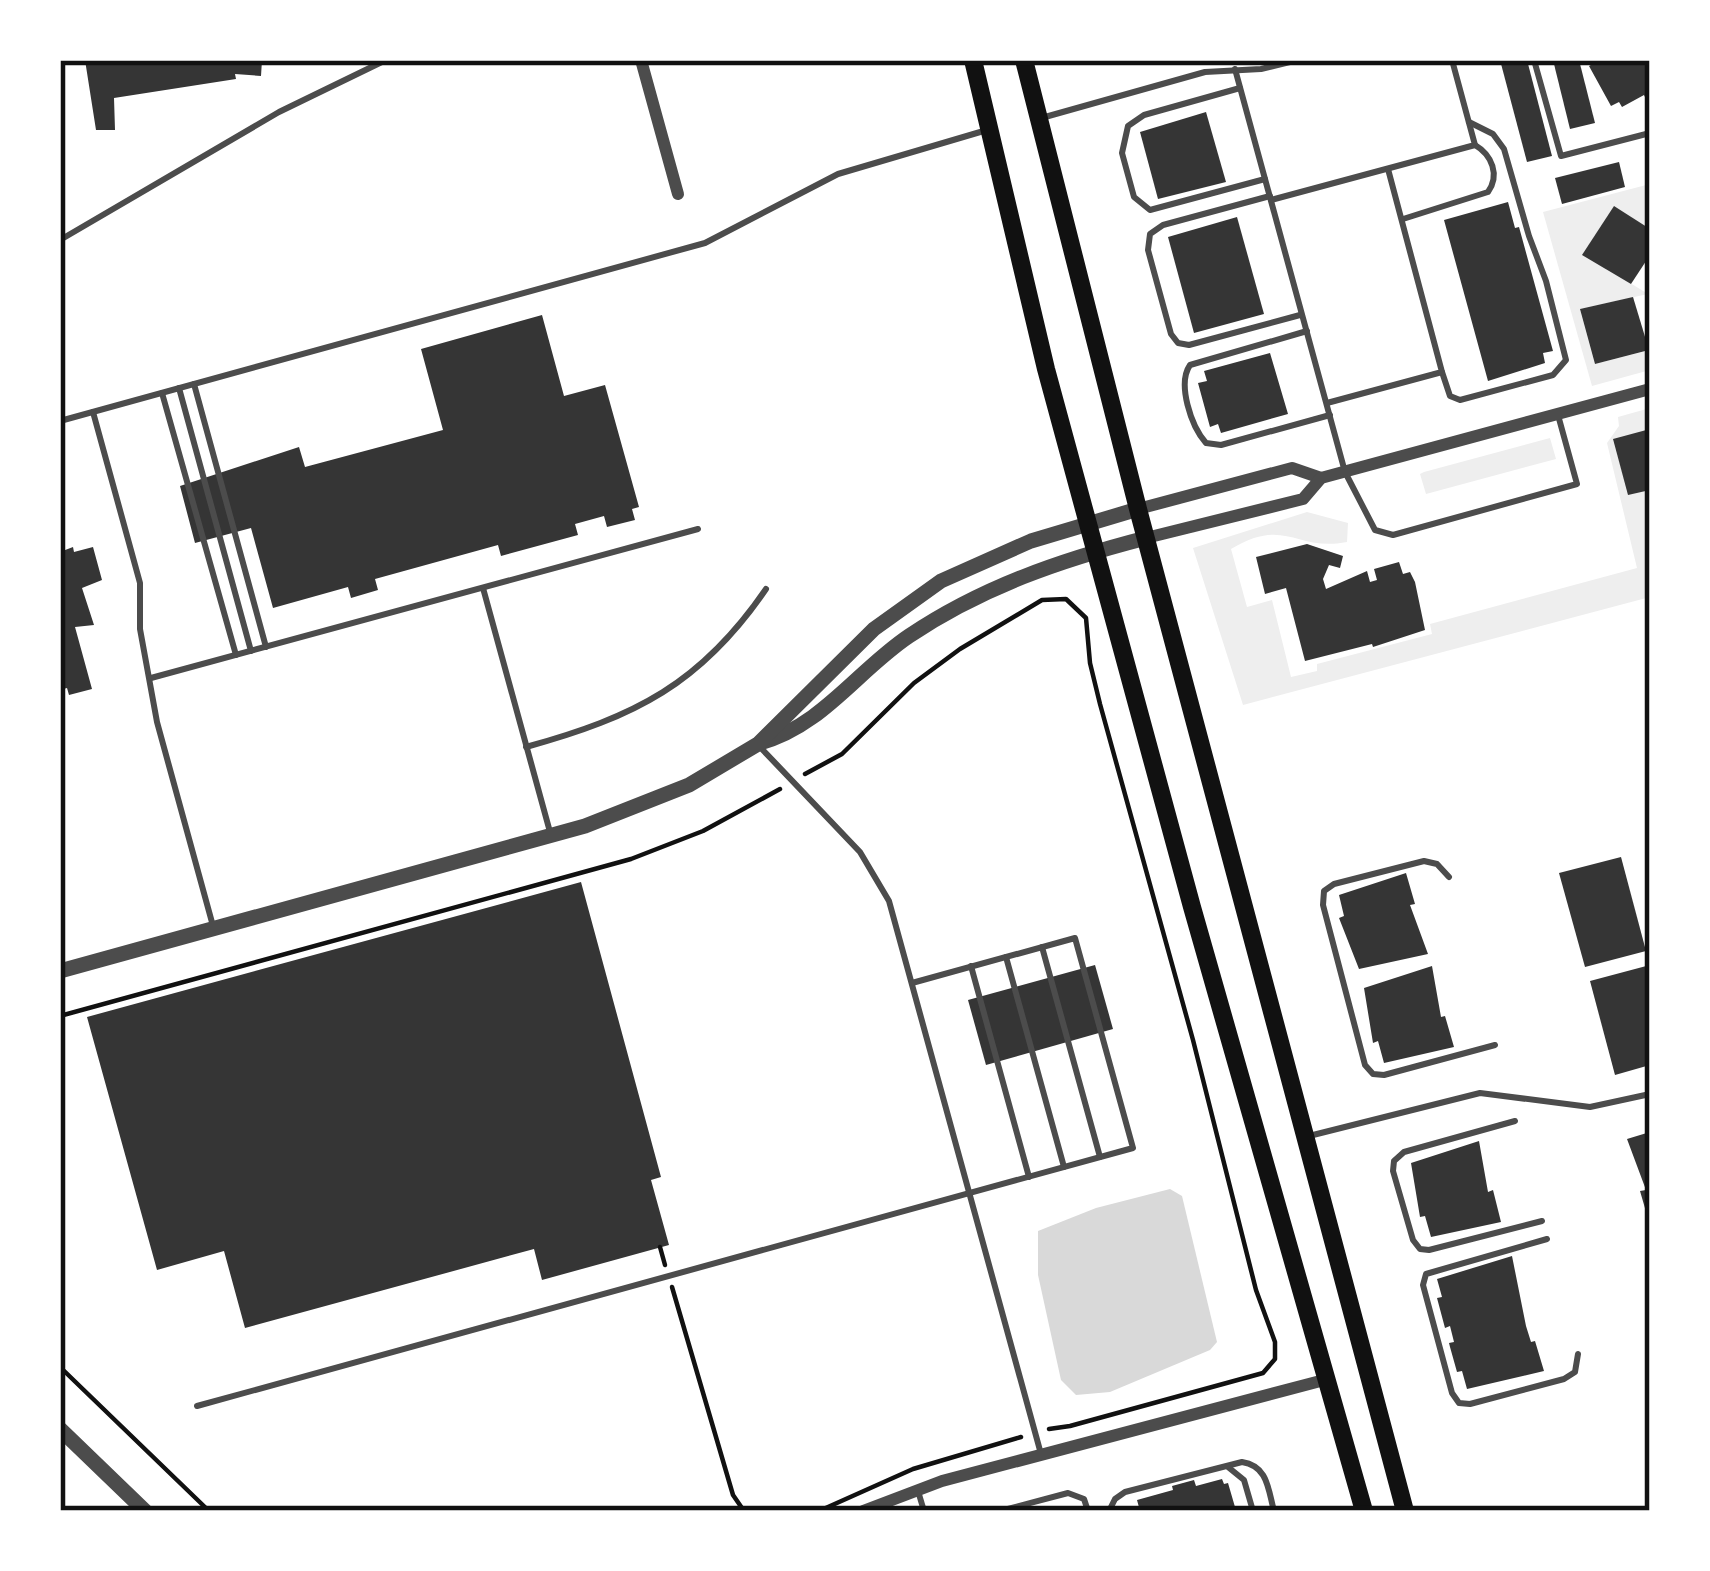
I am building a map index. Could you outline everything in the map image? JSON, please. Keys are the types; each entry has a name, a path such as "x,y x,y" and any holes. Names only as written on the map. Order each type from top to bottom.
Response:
{"main road":[{"path":"973,60 1046,370 1192,908 1364,1511"},
{"path":"1024,60 1138,509 1405,1511"}],"street":[{"path":"640,60 678,194"},
{"path":"758,744 835,664 917,596 971,565 1088,522 1292,468 1322,478 1650,389"},
{"path":"60,971 551,836 652,802 805,724 878,658 937,618 1003,584 1096,551 1303,499 1322,478"},
{"path":"863,1511 917,1488 1328,1379"},
{"path":"60,1429 145,1511"}],"lane":[{"path":"60,240 279,112 386,60"},
{"path":"1039,118 1205,72 1261,69 1298,60"},
{"path":"1401,219 1488,193 1494,178 1490,158 1475,145 1452,60"},
{"path":"1534,60 1561,156 1650,133"},
{"path":"1235,69 1346,472 1375,530 1393,535 1577,484 1558,415"},
{"path":"1240,88 1135,119 1123,134 1122,153 1134,197 1150,210 1265,179"},
{"path":"1388,169 1450,396 1460,400 1552,375 1566,360 1504,149 1493,134 1469,122"},
{"path":"60,421 705,244 838,175 989,129"},
{"path":"1302,314 1189,345 1178,343 1171,334 1148,250 1150,234 1163,225 1475,145"},
{"path":"1307,331 1196,361 1185,370 1184,383 1200,438 1213,445 1330,415"},
{"path":"1327,404 1442,372"},
{"path":"194,384 266,647"},
{"path":"179,388 251,651"},
{"path":"163,393 236,655"},
{"path":"93,412 140,583 140,629 157,722 214,929"},
{"path":"151,678 698,529"},
{"path":"483,588 551,836"},
{"path":"526,746 626,715 672,689 728,640 766,589"},
{"path":"758,744 860,852 890,902 1041,1454"},
{"path":"1449,877 1434,862 1424,861 1334,884 1324,891 1323,905 1365,1065 1373,1074 1384,1075 1495,1045"},
{"path":"197,1406 1133,1148 1075,938 911,983"},
{"path":"1042,947 1100,1157"},
{"path":"1006,957 1064,1167"},
{"path":"971,966 1029,1177"},
{"path":"1305,1137 1480,1093 1590,1107 1650,1094"},
{"path":"1515,1120 1404,1152 1394,1161 1393,1172 1413,1240 1420,1249 1542,1221"},
{"path":"1547,1239 1426,1274 1423,1285 1452,1394 1470,1404 1564,1379 1575,1372 1578,1354"},
{"path":"1109,1511 1115,1498 1125,1492 1242,1462 1264,1474 1274,1511"},
{"path":"1224,1466 1244,1480 1252,1511"},
{"path":"917,1488 924,1511"},
{"path":"1000,1511 1069,1493 1084,1499 1088,1511"}],"path":[{"path":"60,1016 631,860 703,831 842,754 936,665 1042,601 1066,599 1086,618 1100,704 1276,1350 1273,1365 1263,1373 913,1469 819,1511"},
{"path":"660,1247 733,1495 744,1511"},
{"path":"60,1367 209,1511"}],"shaded area":[{"path":"1650,184 1650,229 1583,254 1648,294 1580,309 1595,364 1650,350 1650,370 1592,386 1543,212"},
{"path":"1650,408 1650,597 1243,705 1193,548 1307,512 1348,523 1347,542 1315,543 1265,535 1231,549 1247,607 1272,600 1291,677 1317,671 1317,664 1432,634 1430,624 1637,568 1607,443 1619,426 1618,417"},
{"path":"1550,438 1556,459 1426,494 1420,474 1424,472"},
{"path":"1170,1189 1182,1196 1217,1342 1210,1350 1110,1392 1076,1395 1061,1380 1038,1275 1038,1231 1096,1208"}],"building":[{"path":"85,60 262,60 261,76 235,74 236,79 114,98 115,130 96,130"},
{"path":"1500,60 1527,60 1552,156 1527,162"},
{"path":"1553,60 1579,60 1595,123 1570,129"},
{"path":"1600,60 1650,60 1650,97 1611,106 1589,66"},
{"path":"1206,112 1226,182 1158,199 1140,132"},
{"path":"1619,162 1625,187 1562,204 1555,178"},
{"path":"1508,202 1553,351 1543,353 1545,363 1488,381 1444,220"},
{"path":"1614,206 1650,229 1650,255 1631,284 1582,255"},
{"path":"1237,217 1264,314 1194,333 1168,237"},
{"path":"1633,297 1649,350 1595,364 1580,309"},
{"path":"542,315 564,396 605,385 639,507 632,509 635,520 607,527 604,516 575,524 578,535 501,556 498,545 375,579 378,590 351,598 348,587 273,608 251,528 195,543 180,486 299,447 305,467 443,430 421,349"},
{"path":"1270,353 1288,414 1221,433 1218,424 1210,427 1198,383 1207,381 1204,371"},
{"path":"1650,429 1650,490 1628,495 1613,439"},
{"path":"1307,544 1343,556 1340,568 1329,565 1323,579 1326,589 1367,571 1370,582 1377,580 1374,569 1399,562 1403,574 1410,572 1415,582 1425,630 1305,661 1286,588 1265,594 1256,557"},
{"path":"73,547 74,552 93,547 102,580 82,588 94,625 75,627 92,689 69,695 67,688 60,690 60,552"},
{"path":"1621,857 1646,951 1585,967 1559,873"},
{"path":"1406,873 1415,904 1410,905 1428,954 1359,969 1339,918 1344,916 1339,895"},
{"path":"581,882 661,1177 651,1180 669,1245 542,1280 534,1249 245,1328 224,1251 157,1270 87,1017"},
{"path":"1095,965 1113,1029 986,1065 968,1000"},
{"path":"1650,965 1650,1065 1615,1075 1590,981"},
{"path":"1432,966 1441,1017 1445,1016 1454,1047 1384,1063 1378,1041 1373,1043 1364,988"},
{"path":"1650,1132 1649,1222 1640,1191 1646,1190 1627,1139"},
{"path":"1479,1141 1488,1192 1493,1190 1501,1222 1431,1237 1425,1216 1420,1217 1411,1163"},
{"path":"1512,1256 1526,1326 1544,1371 1467,1389 1450,1347 1454,1342 1450,1326 1445,1328 1437,1279"},
{"path":"1222,1479 1228,1483 1235,1507 1231,1511 1140,1511 1137,1500 1173,1490 1172,1486"}]}
